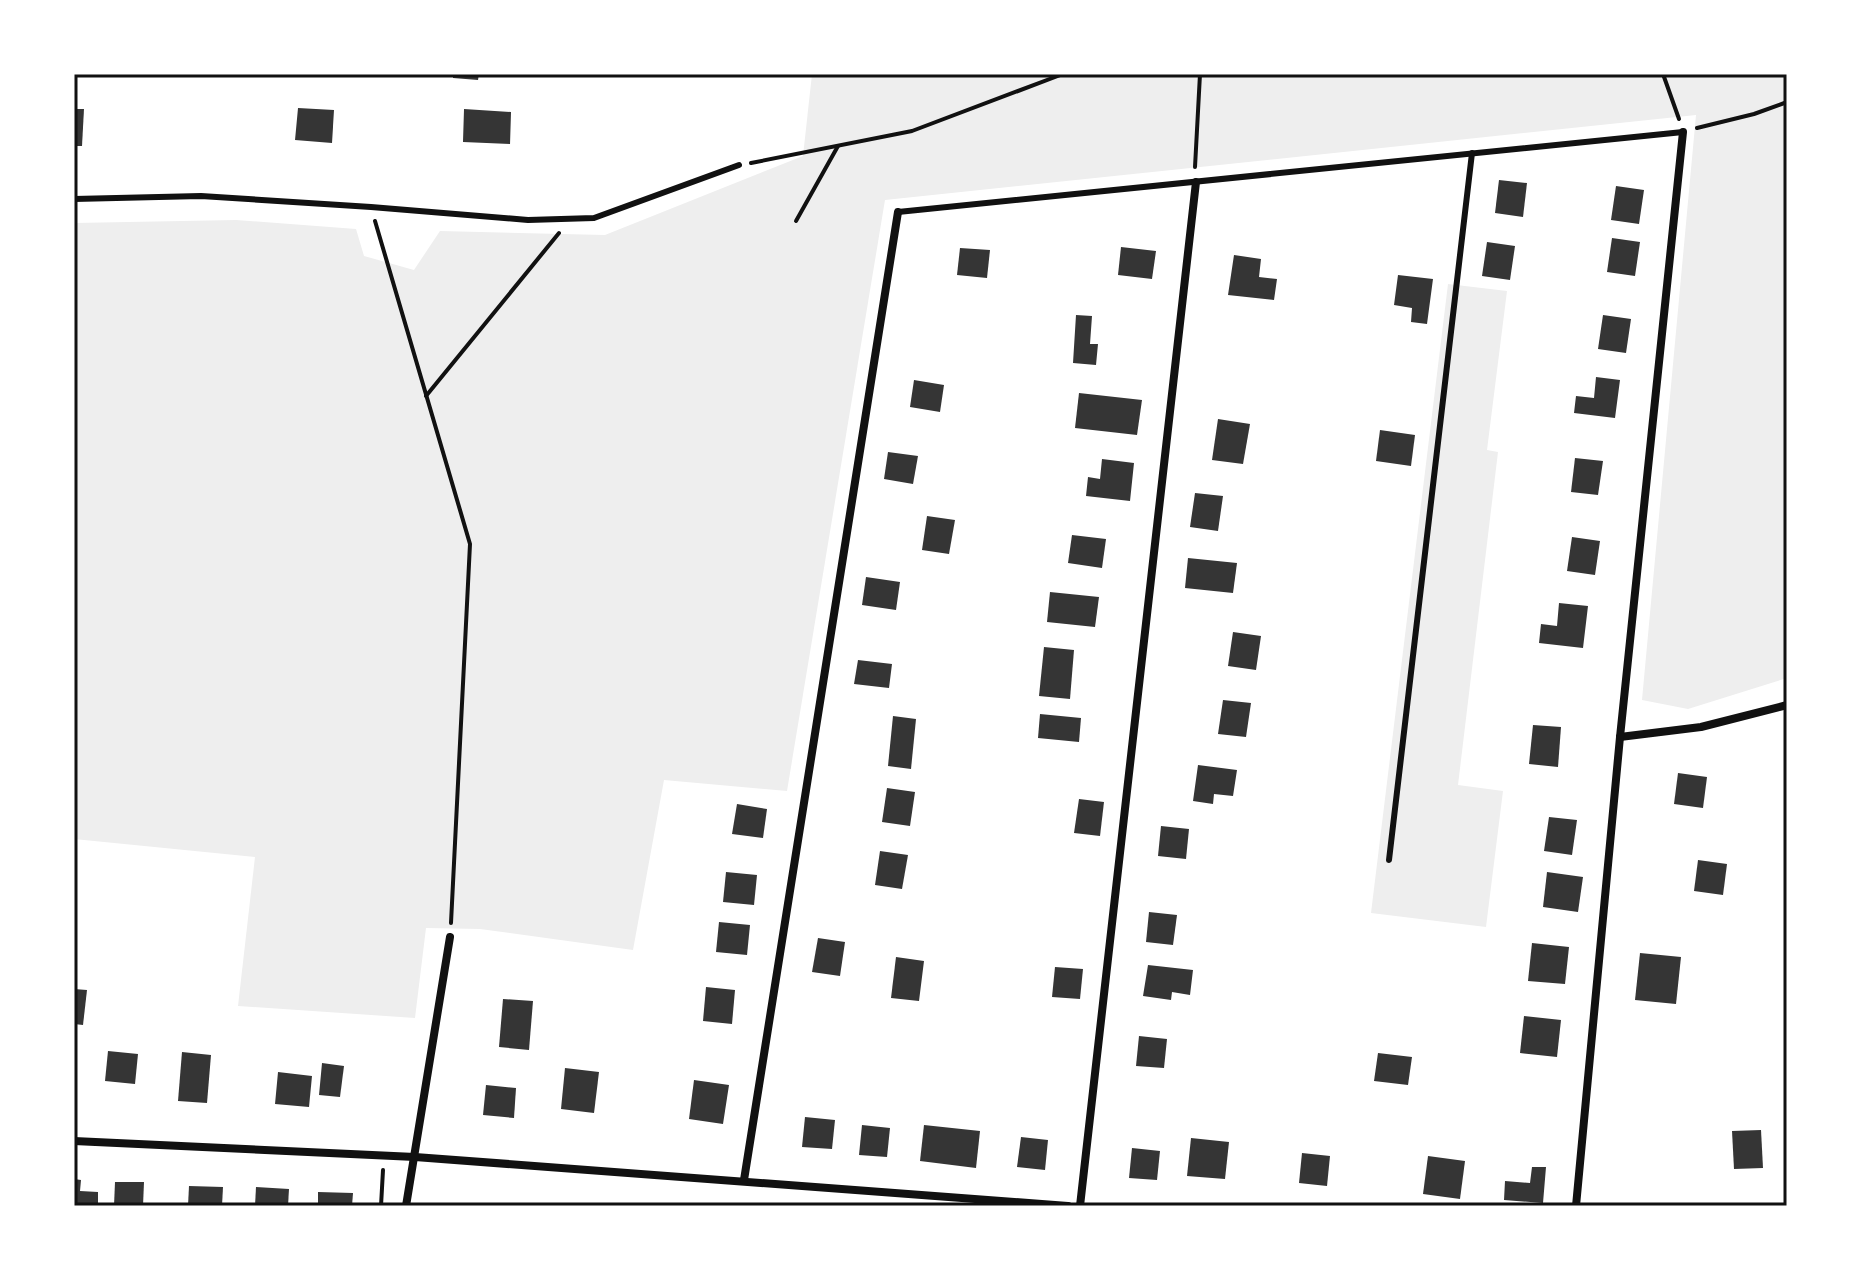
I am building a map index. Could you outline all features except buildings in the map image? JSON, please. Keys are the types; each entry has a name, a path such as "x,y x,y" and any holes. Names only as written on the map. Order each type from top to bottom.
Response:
{"street":[{"path":"1576,1206 1620,737 1683,132"},
{"path":"1080,1206 1195,182"},
{"path":"744,1180 898,212"},
{"path":"1620,737 1701,727 1787,705"},
{"path":"406,1206 450,937"},
{"path":"74,1141 415,1157 1068,1206"}],"lane":[{"path":"898,212 1683,132"},
{"path":"1389,860 1472,153"},
{"path":"74,199 201,196 528,220 594,218 739,165"}],"path":[{"path":"739,165 912,131 1063,74"},
{"path":"1195,182 1200,74"},
{"path":"1663,74 1683,132 1787,102"},
{"path":"796,221 838,146"},
{"path":"371,207 470,544 450,937"},
{"path":"426,396 571,219"},
{"path":"381,1206 384,1156"}],"shaded area":[{"path":"812,74 1787,74 1787,678 1688,709 1642,700 1696,115 885,200 787,791 664,780 633,950 480,929 426,928 415,1018 238,1006 255,857 74,839 74,223 236,220 356,229 364,256 414,270 440,231 605,235 803,156"},
{"path":"1448,284 1507,291 1487,450 1498,452 1458,785 1503,791 1486,927 1371,913"}]}
